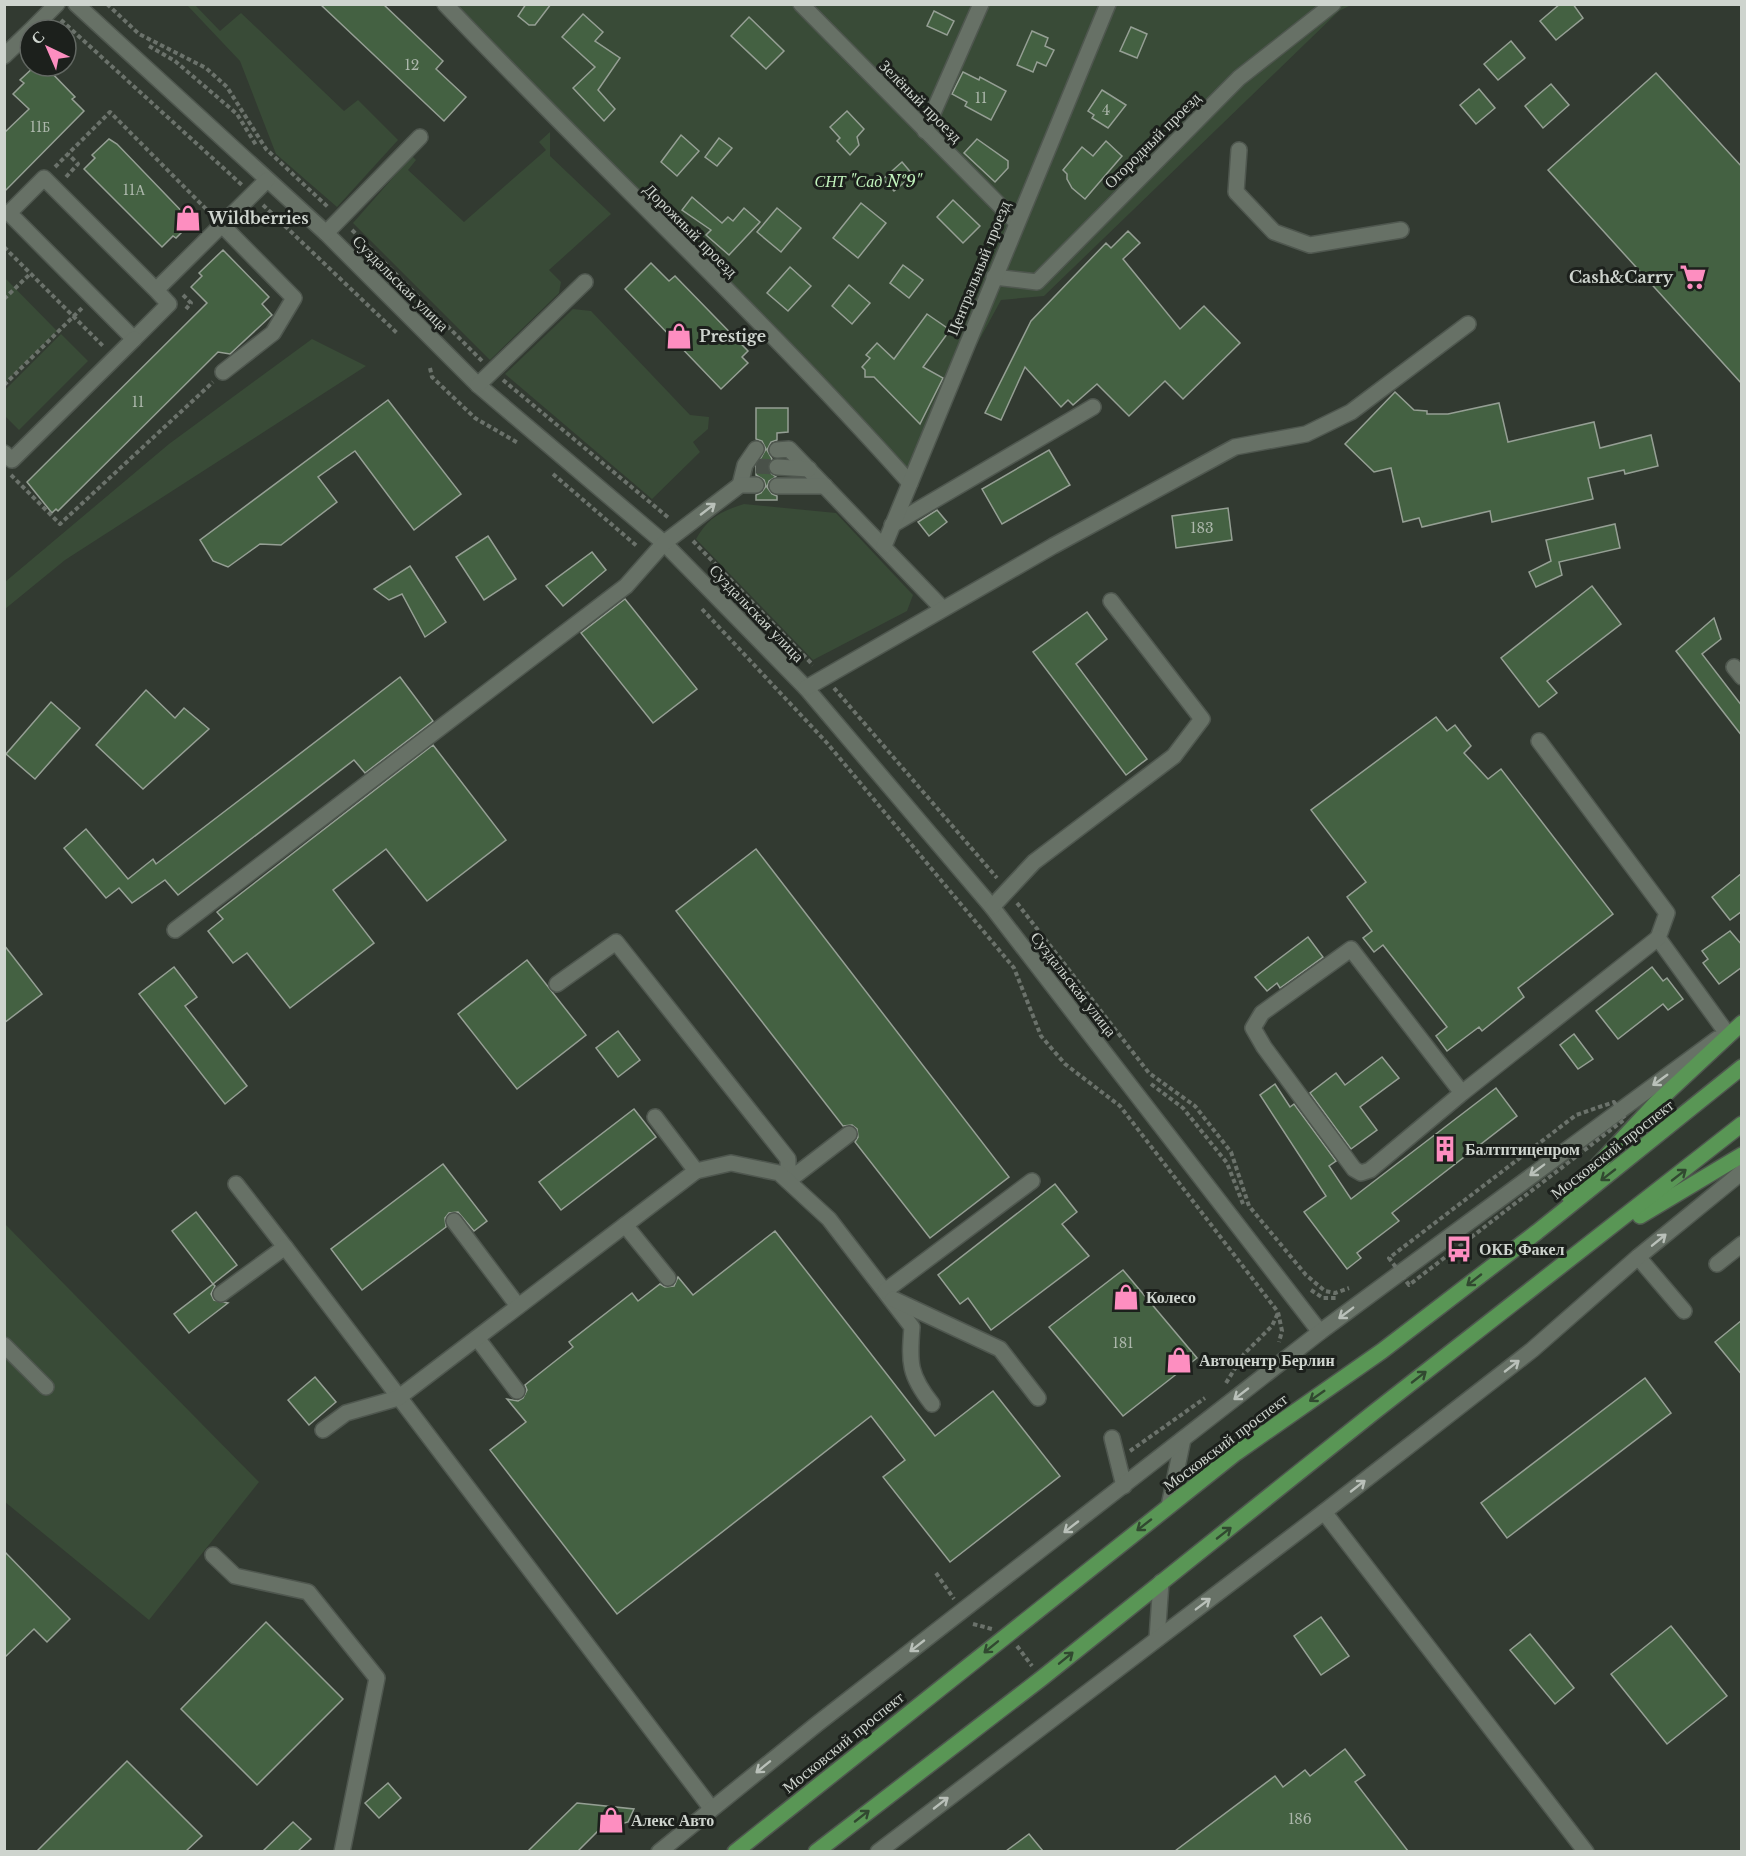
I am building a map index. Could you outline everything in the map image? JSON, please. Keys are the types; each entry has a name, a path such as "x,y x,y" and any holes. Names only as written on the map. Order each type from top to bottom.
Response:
{"main road":[{"path":"1537,1232 1654,1105 1742,1022"},
{"name":"Московский проспект","path":"735,1851 1236,1453 1382,1351 1537,1232 1742,1067"},
{"path":"816,1851 1042,1678 1373,1413 1583,1251 1742,1124"},
{"path":"1583,1251 1742,1155"}],"street":[{"name":"Суздальская улица","path":"76,4 326,233 478,385 664,543 806,688 992,907 1320,1332"},
{"name":"Дорожный проезд","path":"445,4 566,131 844,410 910,483"},
{"name":"Зелёный проезд","path":"801,4 1016,222"},
{"path":"926,131 981,4"},
{"name":"Центральный проезд","path":"884,546 1108,4"},
{"name":"Огородный проезд","path":"994,277 1036,282 1239,78 1333,4"},
{"path":"4,56 18,42"},
{"path":"326,233 420,137"},
{"path":"1239,150 1236,192 1274,232 1310,245 1401,230"},
{"path":"4,453 12,460 115,358 134,339 169,304 44,178 9,213 134,339"},
{"path":"156,290 267,180"},
{"path":"222,225 294,298 273,333 223,372"},
{"path":"478,385 585,282"},
{"path":"806,688 942,608 1235,447 1306,435 1351,412 1468,324"},
{"path":"892,525 1092,406"},
{"path":"175,930 626,586 664,543 740,484 751,466 756,449"},
{"path":"777,450 789,449 942,608"},
{"path":"777,467 809,470"},
{"path":"740,484 756,485"},
{"path":"777,486 825,486"},
{"path":"992,907 1034,862 1174,756 1202,718 1111,601"},
{"path":"1462,1093 1351,949 1262,1013 1253,1028 1264,1047 1354,1169 1361,1173 1370,1170 1462,1093 1658,938 1667,913 1539,741"},
{"path":"1658,938 1726,1032"},
{"path":"557,984 616,942 788,1159 788,1181"},
{"name":"Московский проспект","path":"659,1851 1320,1332 1742,1022"},
{"path":"655,1117 696,1171"},
{"path":"788,1181 849,1134"},
{"path":"323,1430 346,1413 398,1398 696,1171 731,1163 779,1173 829,1219 912,1327 909,1360 915,1382 932,1404"},
{"path":"879,1851 1324,1512 1532,1350 1638,1257 1742,1172"},
{"path":"887,1295 1032,1181"},
{"path":"236,1184 711,1808"},
{"path":"454,1221 518,1306"},
{"path":"625,1224 668,1278"},
{"path":"1717,1264 1742,1244"},
{"path":"221,1294 285,1247"},
{"path":"1638,1257 1684,1311"},
{"path":"887,1295 1000,1349 1038,1398"},
{"path":"477,1338 517,1391"},
{"path":"4,1345 46,1387"},
{"path":"1112,1438 1124,1486"},
{"path":"1169,1506 1183,1439"},
{"path":"1324,1512 1586,1851"},
{"path":"213,1555 235,1576 308,1592 377,1678 342,1851"},
{"path":"1157,1639 1161,1582"}],"path":[{"path":"54,8 396,333"},
{"path":"44,178 110,112 222,225"},
{"path":"4,247 115,358"},
{"path":"4,299 31,273"},
{"path":"4,385 93,297"},
{"path":"430,368 432,377 475,418 525,449"},
{"path":"4,468 60,524 223,372"},
{"path":"552,472 651,558"},
{"path":"694,600 827,743 1014,968 1041,1036 1065,1064 1120,1106 1278,1312 1282,1331 1276,1348"},
{"path":"1389,1258 1576,1115 1614,1102"},
{"path":"1217,1390 1226,1383 1244,1354 1272,1326 1278,1312"},
{"path":"1117,1460 1208,1396"},
{"path":"972,1623 1007,1634 1042,1678"}],"green space":[{"path":"187,5 195,5 220,31 241,13 344,111 358,100 398,140 337,207 276,154 240,61"},
{"name":"СНТ \"Сад №9\"","path":"438,5 1351,5 1339,11 1044,296 1001,300 908,471"},
{"path":"550,132 550,156 611,214 549,270 561,282 559,293 490,360 353,223 412,156 416,160 408,170 464,222 546,150 539,142"},
{"path":"5,278 57,331 5,383"},
{"path":"573,309 591,311 690,415 709,417 708,429 693,442 700,452 652,499 505,374"},
{"path":"61,334 88,361 19,430 5,416 5,390"},
{"path":"312,339 366,366 65,560 5,609 5,582 169,444"},
{"path":"744,504 836,513 913,595 907,611 813,660 696,539 716,516"},
{"path":"4,1223 259,1482 149,1620 5,1502"}],"building":[{"path":"320,4 383,4 443,61 436,69 466,97 444,121"},
{"path":"526,4 551,4 535,25 529,25 518,16"},
{"path":"1560,4 1573,4 1583,18 1556,40 1540,21"},
{"path":"934,11 954,21 947,35 927,26"},
{"path":"583,14 603,32 595,41 620,58 598,90 615,109 604,121 573,88 595,67 562,37"},
{"path":"749,17 784,51 766,69 731,36"},
{"path":"1131,27 1147,34 1137,58 1120,51"},
{"path":"1032,31 1048,38 1045,46 1054,50 1046,66 1037,62 1033,72 1017,65"},
{"path":"1511,41 1525,58 1498,80 1484,64"},
{"path":"963,72 979,80 980,77 1006,91 991,120 965,106 967,102 952,94"},
{"name":"Cash&Carry","path":"1656,73 1742,167 1742,384 1548,170"},
{"path":"22,78 57,78 75,97 72,99 84,111 4,192 4,133 29,109 13,94 24,83 20,80"},
{"path":"1551,84 1569,105 1543,128 1525,106"},
{"path":"1479,89 1495,108 1476,124 1460,105"},
{"path":"1102,90 1126,105 1108,128 1092,118 1094,115 1088,111"},
{"path":"847,111 864,129 857,137 859,145 850,155 837,141 840,138 830,127"},
{"path":"681,135 699,151 677,176 661,162"},
{"path":"719,138 732,148 717,166 705,157"},
{"path":"109,139 117,144 192,222 176,238 173,236 162,247 84,169 95,158 92,155"},
{"path":"977,139 1008,161 1008,168 995,182 964,153"},
{"path":"1106,141 1122,156 1085,199 1072,188 1063,170 1082,147 1093,156"},
{"path":"902,162 913,175 894,191 883,179"},
{"path":"692,197 722,223 728,217 733,221 744,208 760,222 729,255 706,235 711,230 682,210"},
{"path":"953,200 980,226 963,243 937,217"},
{"path":"861,203 886,223 858,258 833,238"},
{"path":"777,208 801,228 781,252 757,232"},
{"path":"1128,231 1140,243 1123,259 1180,329 1204,306 1240,343 1183,399 1165,381 1129,416 1097,384 1073,405 1068,400 1061,407 1025,367 1001,420 985,413 1031,321 1106,243 1111,248"},
{"path":"223,250 269,297 262,304 272,315 230,354 218,352 58,511 56,509 52,513 27,482 207,303 191,287 202,276 199,273"},
{"path":"651,263 669,281 675,276 748,351 742,357 748,363 721,389 625,289"},
{"path":"903,265 923,280 909,298 890,283"},
{"path":"790,267 811,286 788,311 767,293"},
{"path":"849,285 870,303 852,324 832,306"},
{"path":"927,314 950,330 923,367 943,378 920,424 874,377 865,377 865,370 862,367 870,358 866,355 877,343 894,359"},
{"path":"1395,392 1414,410 1427,411 1427,414 1448,414 1499,403 1508,442 1594,422 1600,448 1651,435 1658,466 1625,474 1624,470 1588,478 1593,499 1492,522 1490,511 1422,527 1419,518 1403,522 1391,468 1374,472 1345,444"},
{"path":"388,400 461,494 414,530 355,451 318,477 337,502 281,545 260,544 228,567 213,561 200,540"},
{"path":"756,408 788,408 788,432 777,433 777,440 771,442 767,450 772,459 769,462 768,471 776,477 769,481 767,487 772,494 777,496 777,500 756,500 756,495 761,493 766,486 764,480 756,475 756,466 766,449 762,441 756,439"},
{"path":"1049,450 1070,485 1002,524 982,489"},
{"path":"1228,508 1232,540 1176,548 1172,516"},
{"path":"937,510 947,522 929,536 918,522"},
{"path":"1615,524 1620,548 1559,562 1562,575 1536,587 1529,572 1551,561 1546,540"},
{"path":"488,536 516,579 484,600 456,557"},
{"path":"592,552 606,570 563,606 546,586"},
{"path":"410,566 446,622 425,637 402,594 389,600 374,589"},
{"path":"1592,586 1621,624 1547,681 1557,693 1539,707 1501,658"},
{"path":"625,599 697,689 653,723 581,633"},
{"path":"1087,612 1107,639 1076,664 1147,759 1126,775 1033,652"},
{"path":"1714,618 1721,639 1702,654 1742,706 1742,736 1676,651"},
{"path":"400,677 433,721 365,773 354,760 178,895 165,880 132,903 119,888 106,898 64,848 86,829 128,879 153,859 156,864"},
{"path":"146,690 175,718 184,708 209,729 143,789 96,745"},
{"path":"51,702 80,728 35,779 6,754"},
{"path":"1436,717 1447,731 1455,725 1471,746 1464,753 1488,779 1501,769 1613,914 1518,988 1524,997 1482,1031 1479,1027 1447,1051 1436,1036 1447,1027 1383,945 1374,952 1363,938 1372,931 1347,897 1366,882 1311,810"},
{"path":"433,745 506,840 427,901 386,849 333,890 374,943 290,1008 247,953 233,963 208,931 223,919 217,912"},
{"path":"756,849 1009,1177 930,1238 855,1142 858,1137 857,1129 852,1125 843,1126 676,911"},
{"path":"1742,873 1742,911 1730,920 1712,897"},
{"path":"1730,931 1742,945 1742,967 1719,984 1703,963 1708,959 1702,951"},
{"path":"1308,937 1323,957 1280,988 1277,983 1267,991 1255,977"},
{"path":"4,945 42,994 4,1023"},
{"path":"527,960 586,1035 517,1089 458,1014"},
{"path":"174,967 197,997 185,1006 247,1086 225,1104 139,994"},
{"path":"1652,967 1663,981 1667,978 1683,999 1668,1010 1663,1004 1618,1039 1596,1011"},
{"path":"618,1031 640,1060 618,1077 596,1048"},
{"path":"1574,1034 1593,1059 1578,1069 1560,1045"},
{"path":"1382,1057 1399,1078 1360,1107 1377,1130 1351,1149 1310,1093 1336,1073 1345,1085"},
{"path":"1275,1084 1290,1107 1294,1104 1336,1161 1329,1166 1351,1199 1496,1088 1517,1116 1392,1213 1399,1221 1357,1253 1361,1258 1347,1269 1304,1212 1326,1196 1260,1095"},
{"path":"634,1109 656,1137 561,1210 539,1182"},
{"path":"443,1164 487,1221 474,1231 458,1212 449,1213 445,1218 446,1227 362,1290 331,1249"},
{"path":"1055,1184 1077,1212 1062,1224 1089,1256 991,1330 968,1298 960,1304 938,1275"},
{"path":"196,1212 237,1265 213,1284 172,1231"},
{"path":"775,1231 935,1436 993,1391 1060,1476 950,1562 883,1477 905,1460 871,1416 617,1614 490,1450 526,1422 507,1399 518,1401 523,1398 527,1390 525,1385 573,1347 569,1342 632,1293 638,1301 660,1284 665,1287 674,1286 678,1277 693,1295"},
{"path":"1123,1270 1197,1358 1123,1416 1049,1327"},
{"path":"213,1284 215,1286 211,1294 214,1300 228,1303 189,1333 174,1314"},
{"path":"1742,1320 1742,1375 1715,1342"},
{"path":"315,1377 336,1402 309,1425 288,1400"},
{"path":"1645,1378 1671,1413 1507,1538 1481,1503"},
{"path":"4,1551 70,1619 47,1642 34,1629 4,1658"},
{"path":"1321,1617 1349,1656 1321,1675 1294,1636"},
{"path":"266,1622 343,1699 257,1785 181,1709"},
{"path":"1671,1626 1727,1696 1667,1744 1611,1674"},
{"path":"1530,1634 1574,1688 1555,1704 1510,1650"},
{"path":"1345,1749 1365,1775 1355,1782 1408,1851 1175,1851 1275,1776 1283,1787 1305,1770 1310,1776"},
{"path":"127,1761 202,1836 186,1851 37,1851"},
{"path":"388,1783 401,1798 379,1818 365,1803"},
{"path":"577,1803 634,1809 628,1822 598,1831 578,1851 528,1851"},
{"path":"293,1822 311,1839 298,1851 263,1851"},
{"path":"1029,1834 1043,1851 1006,1851"}],"tunnel":[{"path":"756,466 777,467"}],"place":[{"name":"Wildberries","path":"188,218"},
{"name":"Cash&Carry","path":"1693,277"},
{"name":"Prestige","path":"679,336"},
{"name":"Балтптицепром","path":"1445,1149"},
{"name":"ОКБ Факел","path":"1459,1249"},
{"name":"Колесо","path":"1126,1297"},
{"name":"Автоцентр Берлин","path":"1179,1360"},
{"name":"Алекс Авто","path":"611,1820"}]}
